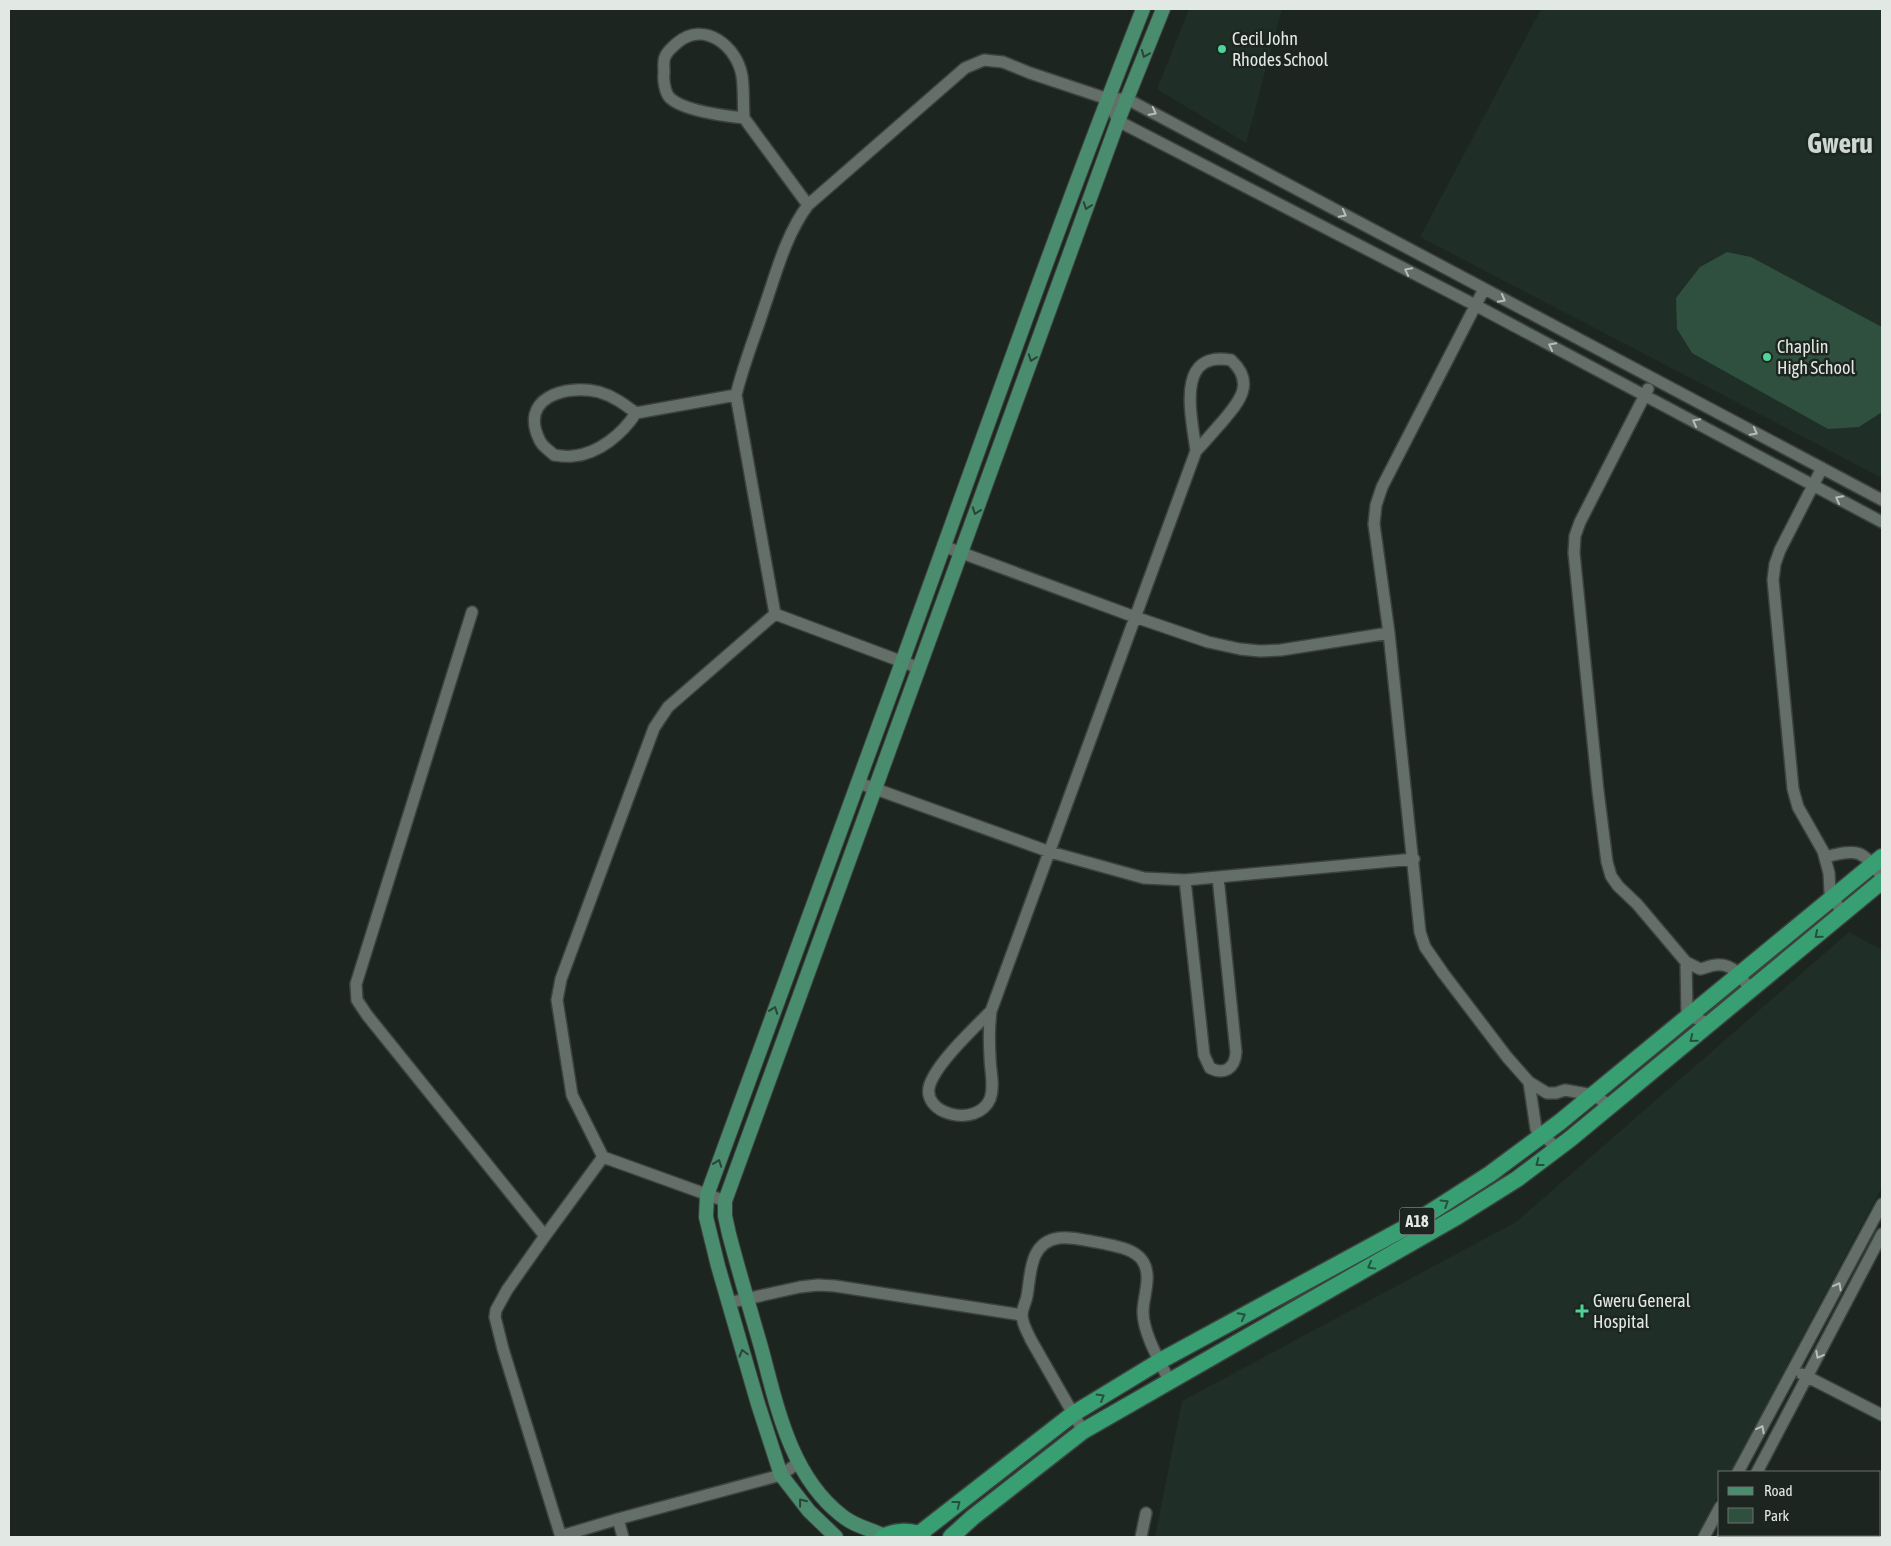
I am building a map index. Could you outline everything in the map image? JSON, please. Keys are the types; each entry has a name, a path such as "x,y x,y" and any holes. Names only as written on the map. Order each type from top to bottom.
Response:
{"highway":[{"name":"A18","path":"884,1536 902,1531 921,1536 1073,1414 1160,1361 1395,1233 1490,1174 1542,1136 1834,898 1879,866"},
{"name":"A18","path":"951,1537 972,1517 1082,1431 1458,1216 1517,1179 1611,1106 1882,881"},
{"path":"1395,1233 1404,1247"},
{"path":"1296,1287 1306,1303"},
{"path":"1211,1333 1222,1350"}],"main road":[{"path":"836,1537 809,1511 781,1475 728,1303 706,1217 707,1195 859,783 943,546 1143,9"},
{"path":"884,1536 859,1526 840,1515 815,1488 798,1463 775,1398 747,1298 727,1225 725,1201 1118,121 1163,9"}],"street":[{"path":"744,118 696,110 679,104 669,97 663,80 665,58 671,48 683,38 692,35 706,36 727,45 734,54 742,76 744,118 808,205"},
{"path":"776,614 736,395 742,370 784,248 797,220 808,205 965,68 984,60 1003,62 1108,99 1127,99 1882,500"},
{"path":"1108,99 1118,121 1475,305 1882,522"},
{"path":"1301,216 1312,197"},
{"path":"1484,289 1382,487 1376,505 1374,524 1389,633 1414,859 1418,914 1425,947 1443,974 1507,1057 1529,1082 1547,1093 1565,1090 1593,1095 1611,1106"},
{"path":"991,1011 942,1064 929,1085 928,1094 932,1104 945,1112 958,1116 968,1116 983,1108 990,1099 992,1088 989,1029 991,1011 1196,452 1240,401 1244,388 1244,377 1238,366 1231,360 1212,359 1200,366 1194,374 1190,389 1190,408 1196,452"},
{"path":"1653,379 1580,522 1575,536 1574,553 1607,862 1611,876 1618,886 1686,962 1700,969 1718,964 1724,966 1740,974 1751,991"},
{"path":"636,413 616,398 598,392 580,390 562,392 547,398 539,405 535,414 535,424 540,442 554,455 574,456 594,450 615,437 636,413 736,395"},
{"path":"1822,468 1780,550 1775,564 1773,580 1793,789 1798,807 1825,857 1829,873 1830,892 1843,915"},
{"path":"943,546 1135,617 1208,642 1240,649 1260,651 1281,650 1389,633"},
{"path":"472,612 356,984 358,1000 366,1015 544,1236"},
{"path":"776,614 920,668"},
{"path":"725,1201 603,1157 572,1095 557,1000 561,979 654,728 668,707 776,614"},
{"path":"859,783 1050,852 1144,878 1185,880 1414,859"},
{"path":"1825,857 1854,852 1864,855 1879,866"},
{"path":"1185,880 1204,1055 1210,1068 1223,1072 1234,1064 1236,1052 1218,877"},
{"path":"1686,962 1686,1006 1689,1016 1711,1024"},
{"path":"1529,1082 1536,1129 1558,1149"},
{"path":"603,1157 544,1236 507,1290 496,1310 495,1317 503,1349 561,1537 618,1519 781,1475 798,1463"},
{"path":"1739,1471 1882,1204"},
{"path":"1758,1471 1882,1234"},
{"path":"1082,1431 1024,1326 1022,1315 1032,1261 1037,1250 1046,1244 1058,1238 1069,1238 1125,1249 1135,1253 1143,1261 1147,1271 1147,1285 1143,1315 1146,1328 1169,1380"},
{"path":"728,1303 818,1285 1022,1315"},
{"path":"1794,1369 1882,1415"},
{"path":"1704,1537 1718,1511"},
{"path":"1141,1537 1146,1513"},
{"path":"618,1519 622,1537"}],"shaded area":[{"name":"Cecil John Rhodes School","path":"1189,9 1282,9 1246,143 1157,89"},
{"name":"Chaplin High School","path":"1541,9 1882,9 1882,478 1420,237"},
{"name":"Gweru General Hospital","path":"1849,932 1882,950 1882,1187 1731,1471 1718,1471 1718,1496 1696,1537 1155,1537 1182,1401 1516,1222"}],"green space":[{"path":"1727,252 1751,257 1882,327 1882,412 1859,427 1828,429 1692,353 1677,329 1676,298 1700,267"}],"place":[{"name":"Cecil John Rhodes School","path":"1222,49"},
{"name":"Chaplin High School","path":"1767,357"},
{"name":"Gweru General Hospital","path":"1582,1311"}],"district":[{"name":"Gweru","path":"1840,143"}]}
